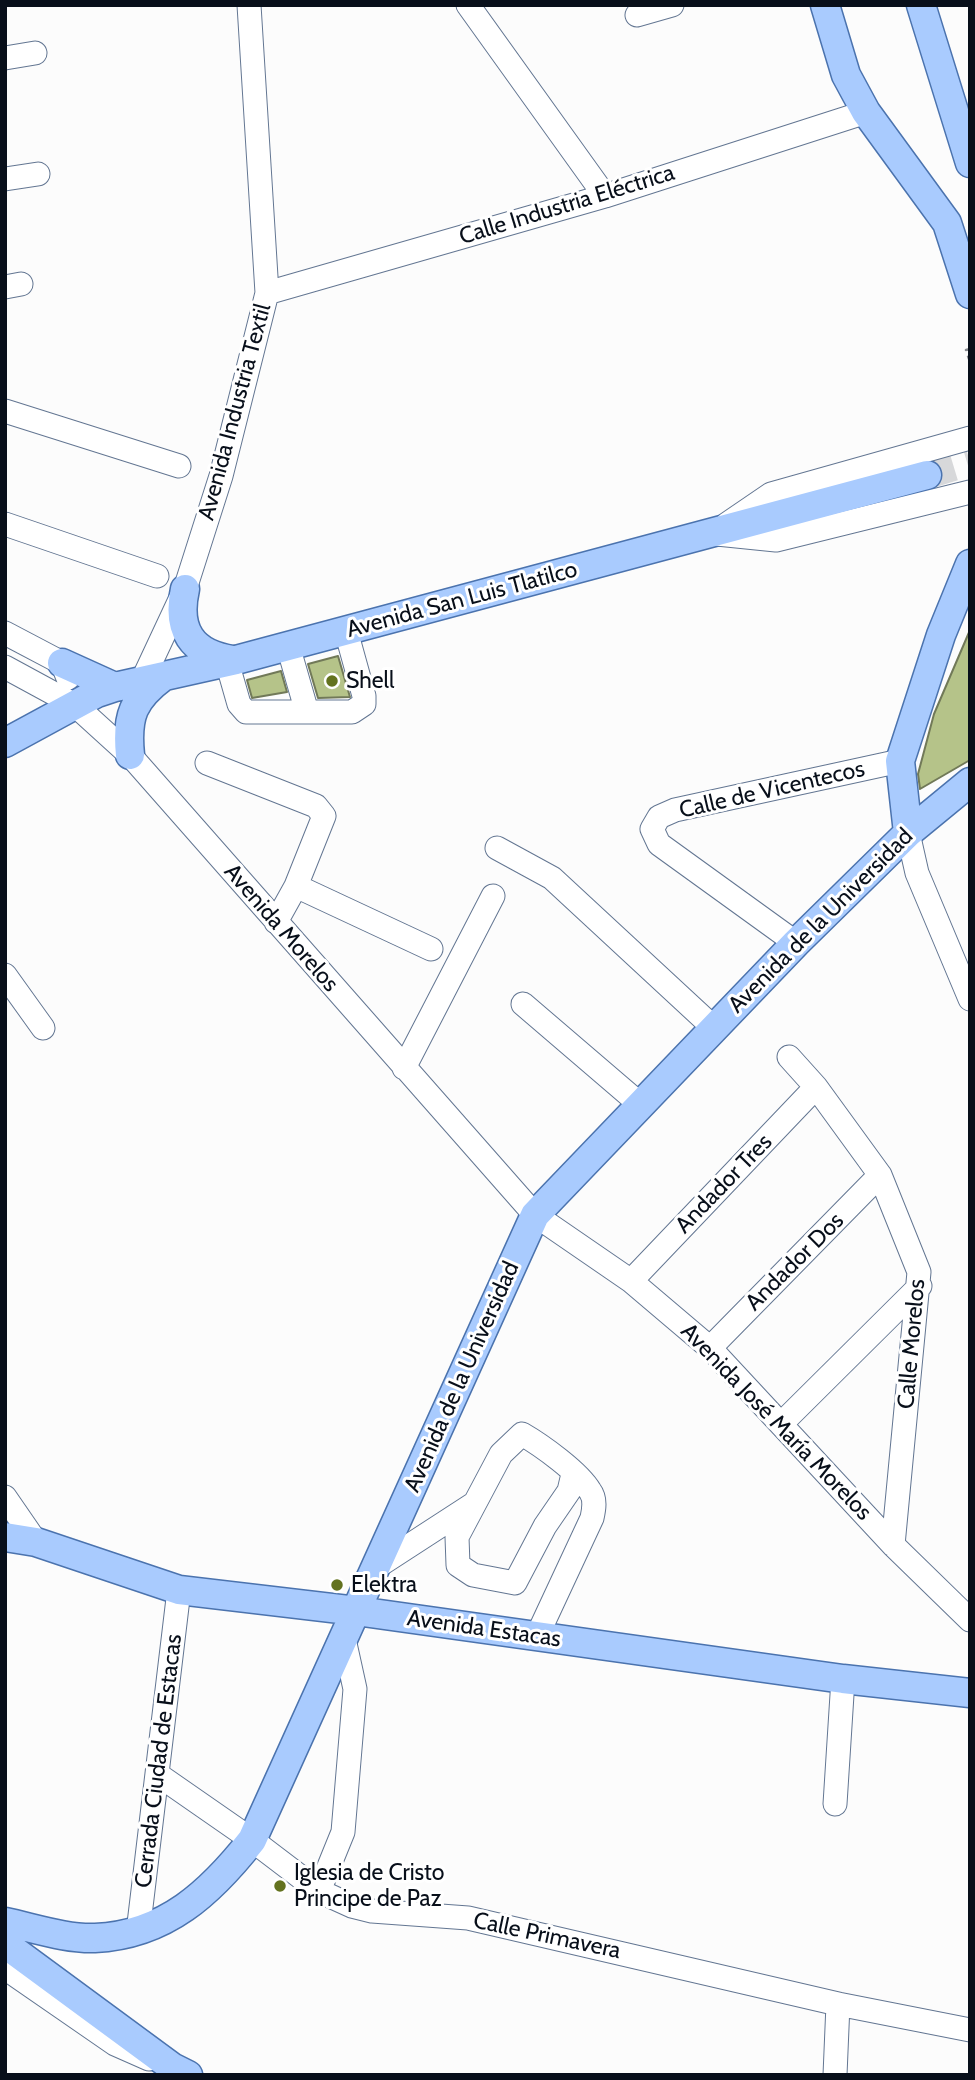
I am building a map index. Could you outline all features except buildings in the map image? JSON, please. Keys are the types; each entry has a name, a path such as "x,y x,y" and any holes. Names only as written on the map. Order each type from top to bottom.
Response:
{"main road":[{"path":"825,5 846,75 866,112 959,222 970,294"},
{"path":"921,5 970,163"},
{"name":"Avenida San Luis Tlatilco","path":"5,743 75,705 140,681 346,631 926,475"},
{"path":"908,832 900,761 941,635 970,564"},
{"path":"185,589 180,609 185,630 197,647 215,657 231,661"},
{"path":"62,663 140,681 146,690 133,709 127,732 130,755"},
{"name":"Avenida de la Universidad","path":"5,1922 93,1938 138,1932 189,1906 220,1880 252,1840 535,1215 796,943 908,832 970,782"},
{"name":"Avenida Estacas","path":"5,1537 36,1542 180,1590 357,1611 843,1679 970,1693"},
{"path":"5,1944 180,2071"}],"street":[{"name":"Avenida Industria Textil","path":"140,681 185,589 221,476 267,293 249,5"},
{"path":"468,5 605,196"},
{"path":"637,15 672,5"},
{"path":"5,58 35,53"},
{"name":"Calle Industria Eléctrica","path":"267,293 605,196 866,112"},
{"path":"5,178 38,174"},
{"path":"5,411 179,466"},
{"path":"713,534 771,494 970,438"},
{"path":"713,534 776,540 970,492"},
{"path":"5,524 157,576"},
{"path":"231,661 239,704 246,712 352,712 364,704 346,631"},
{"path":"5,633 62,663 75,705"},
{"path":"288,646 307,712"},
{"name":"Avenida Morelos","path":"5,667 75,705 130,755 535,1215"},
{"name":"Calle de Vicentecos","path":"796,943 659,844 652,829 659,817 675,810 900,761"},
{"path":"207,763 321,810 323,823 296,886 276,922"},
{"path":"908,832 917,873 970,999"},
{"path":"497,848 552,878 715,1029"},
{"path":"296,886 431,949"},
{"path":"404,1068 493,896"},
{"path":"5,975 43,1028"},
{"path":"523,1004 642,1106"},
{"name":"Calle Morelos","path":"789,1057 816,1087 880,1175 915,1258 920,1286 893,1545"},
{"name":"Andador Tres","path":"631,1281 816,1087"},
{"name":"Andador Dos","path":"710,1348 880,1175"},
{"name":"Avenida José María Morelos","path":"535,1215 631,1281 710,1348 893,1545 970,1620"},
{"path":"781,1424 920,1286"},
{"path":"537,1636 592,1518 594,1504 590,1490 573,1474 540,1444 522,1434 501,1454 457,1537 458,1565 473,1575 515,1583 545,1526 569,1491 573,1474"},
{"path":"5,1497 36,1542"},
{"path":"378,1566 475,1503"},
{"name":"Cerrada Ciudad de Estacas","path":"138,1932 180,1590"},
{"path":"319,1891 343,1832 355,1689 344,1639"},
{"path":"835,1804 843,1679"},
{"name":"Calle Primavera","path":"157,1774 252,1840 319,1891 352,1906 372,1911 468,1918 838,2004 970,2030"},
{"path":"5,1968 115,2044 180,2071"},
{"path":"835,2075 838,2004"}],"path":[{"path":"970,349 966,350 970,362"}],"tunnel":[{"path":"927,475 970,462"}],"place":[{"name":"Shell","path":"332,681"},
{"name":"Elektra","path":"337,1585"},
{"name":"Iglesia de Cristo Principe de Paz","path":"280,1886"}]}
